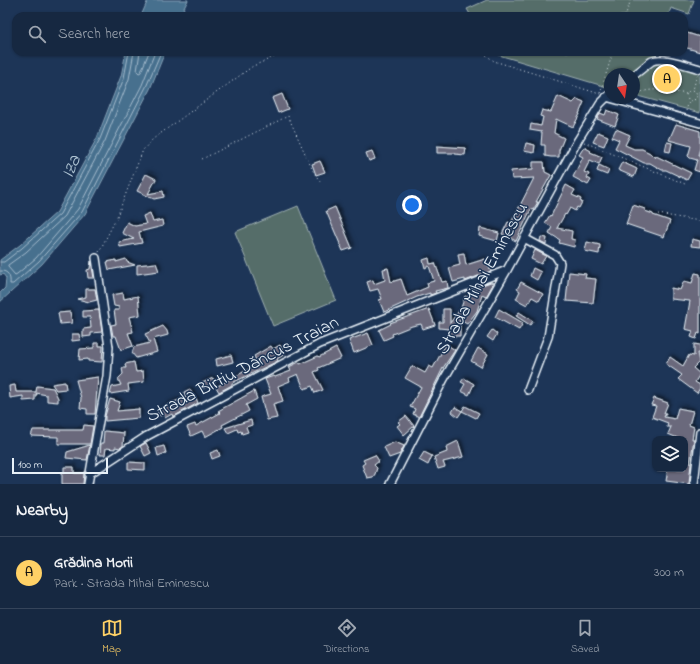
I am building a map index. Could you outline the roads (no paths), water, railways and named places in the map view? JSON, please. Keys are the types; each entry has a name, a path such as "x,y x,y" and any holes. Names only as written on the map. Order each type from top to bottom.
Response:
{"street":[{"path":"640,71 653,61 658,60 664,60 699,69"},
{"name":"Strada Mihai Eminescu","path":"390,484 444,379 507,270 578,140 604,100"},
{"path":"637,104 700,123"},
{"path":"524,238 555,255 560,263 548,337 528,390"},
{"path":"88,484 107,376 109,347 96,258"},
{"name":"Strada Birtiu Dăncus Traian","path":"89,474 147,436 320,344 507,270"},
{"path":"694,484 700,432"}],"water":[{"path":"148,0 188,0 182,12 143,12"},
{"path":"125,56 163,56 150,89 85,214 42,264 0,302 0,293 5,288 6,278 3,274 0,275 0,260 20,245 57,212 97,138 121,76"}],"place":[{"name":"Grădina Morii","path":"667,79"}],"water label":[{"name":"Iza","path":"72,167"}]}
